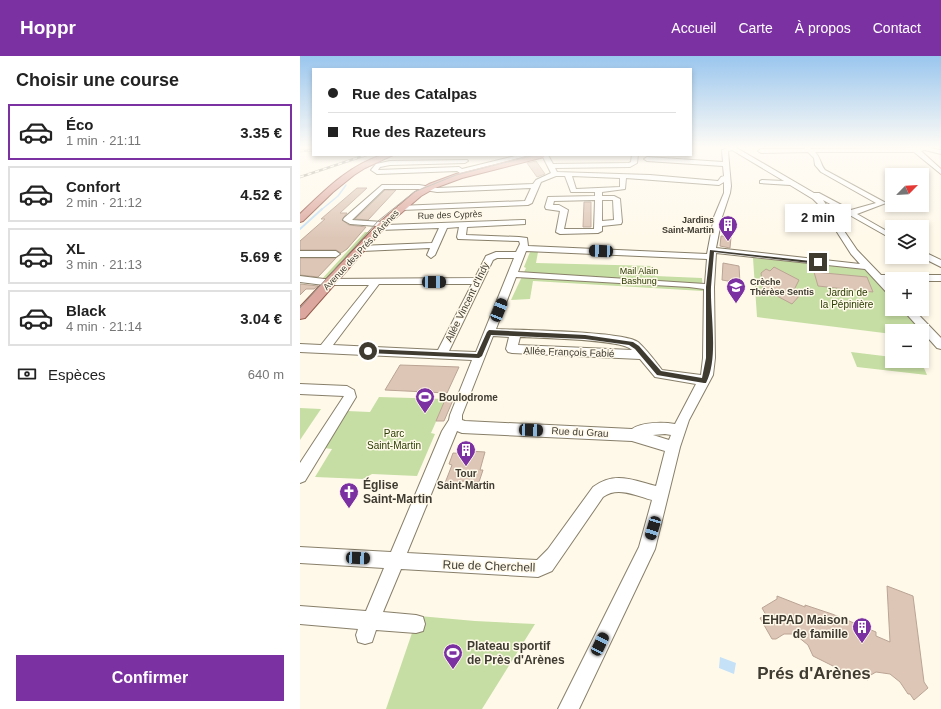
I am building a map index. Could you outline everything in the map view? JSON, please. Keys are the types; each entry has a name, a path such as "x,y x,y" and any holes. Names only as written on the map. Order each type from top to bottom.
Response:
{"main road":[{"path":"300,219 343,177"},
{"name":"Avenue des Prés d'Arènes","path":"300,315 381,226 400,208 428,188 448,177"}],"street":[{"path":"400,208 490,214 530,203 538,181 547,177"},
{"path":"569,177 573,190 599,194 616,199 618,222 598,224"},
{"path":"599,194 598,231 560,232 564,210 556,207 549,207 550,199 599,194 622,189 623,177"},
{"path":"643,177 719,183 723,178 726,177"},
{"path":"568,709 647,549 673,447 687,411 707,375 709,358 709,287 711,254 718,217 727,193 728,177"},
{"path":"782,177 819,201 846,242 885,286"},
{"path":"788,177 885,233"},
{"path":"835,177 882,203 851,213"},
{"path":"762,182 791,183"},
{"path":"428,188 437,190 535,186"},
{"name":"Rue des Cyprès","path":"428,188 382,187 348,219 348,222 381,226 464,224 490,214 522,222"},
{"path":"464,224 461,237 527,245 540,249 711,254 867,267"},
{"path":"431,255 444,225"},
{"path":"362,248 435,245"},
{"path":"527,245 540,249"},
{"path":"368,628 394,561 449,431 456,422 456,415 479,356 513,274 527,245"},
{"name":"Allée Vincent d'Indy","path":"442,354 489,258 527,245"},
{"path":"300,254 336,254"},
{"path":"929,258 941,264"},
{"path":"513,274 709,287"},
{"path":"878,278 941,278"},
{"path":"300,279 315,282 477,281"},
{"path":"324,349 376,282"},
{"path":"914,316 941,345"},
{"path":"489,332 585,337 628,342 634,345 659,374 704,381"},
{"name":"Allée François Fabié","path":"515,334 512,346 514,350 643,355"},
{"path":"300,348 479,356"},
{"path":"300,389 347,391 350,394 350,397 300,476"},
{"name":"Rue du Grau","path":"456,422 462,427 634,435 673,447"},
{"name":"Rue du Grau","path":"634,435 637,432 665,428 679,430"},
{"name":"Rue de Cherchell","path":"300,555 538,569 546,565 598,492 606,486 619,484 660,495"},
{"path":"300,615 368,628 416,624"}],"green space":[{"path":"365,232 373,232 329,280 321,280"},
{"name":"Mail Alain Bashung","path":"530,252 538,252 536,263 654,266 655,276 702,278 703,291 533,281 530,299 511,300 526,268 524,267"},
{"name":"Jardin de la Pépinière","path":"753,258 867,269 885,289 885,316 908,316 916,324 885,324 885,333 757,317"},
{"path":"851,352 885,356 885,368 924,368 927,375 857,367"},
{"name":"Parc Saint-Martin","path":"379,397 446,399 431,433 435,434 417,476 372,474 363,479 315,477 332,449 324,448 347,411 370,412"},
{"path":"300,408 321,409 300,440"},
{"name":"Plateau sportif de Près d'Arènes","path":"419,616 535,624 482,709 386,709"}],"water":[{"path":"720,657 736,663 734,674 719,668"}],"building":[{"path":"357,188 367,188 340,213 347,213 342,220 349,225 366,227 347,249 341,253 336,250 300,250 300,241 325,219 321,219"},
{"path":"385,190 396,190 368,220 355,219"},
{"path":"584,202 591,202 591,227 583,227"},
{"name":"Jardins Saint-Martin","path":"721,236 731,237 730,248 720,246"},
{"path":"300,258 336,258 318,277 300,275"},
{"path":"723,263 739,266 740,283 722,280"},
{"path":"774,267 799,280 794,290 801,294 792,304 777,296 777,294 763,291 761,273 766,269 770,271"},
{"path":"814,272 867,277 873,292 818,286"},
{"path":"300,284 318,286 314,289 306,289 300,295"},
{"path":"400,365 459,367 447,393 385,390"},
{"path":"445,400 453,400 444,421 436,421"},
{"name":"Tour Saint-Martin","path":"469,451 485,452 480,470 483,470 479,482 462,481 461,485 445,483 452,465 449,464 453,453 468,454"},
{"name":"EHPAD Maison de famille","path":"887,586 913,596 924,682 928,688 914,700 900,682 890,674 876,672 869,676 868,680 859,676 859,679 813,656 808,645 793,634 784,634 776,639 772,639 760,618 766,615 762,608 777,599 777,596 805,607 805,605 832,614 876,632 876,636 890,642"}],"waterway":[{"path":"321,210 338,196 346,185"},
{"path":"300,229 322,209"}],"tram line":[{"path":"300,308 378,221 414,192 450,177"}],"place":[{"name":"Jardins Saint-Martin","path":"728,242"},
{"name":"Crèche Thérèse Sentis","path":"736,304"},
{"name":"Boulodrome","path":"425,414"},
{"name":"Tour Saint-Martin","path":"466,467"},
{"name":"Église Saint-Martin","path":"349,509"},
{"name":"EHPAD Maison de famille","path":"862,644"},
{"name":"Plateau sportif de Près d'Arènes","path":"453,670"}],"district":[{"name":"Prés d'Arènes","path":"814,673"}],"route":[{"path":"368,351 479,356 489,332 585,337 631,343 659,374 704,381 707,375 709,358 709,287 712,250 818,262"}]}
